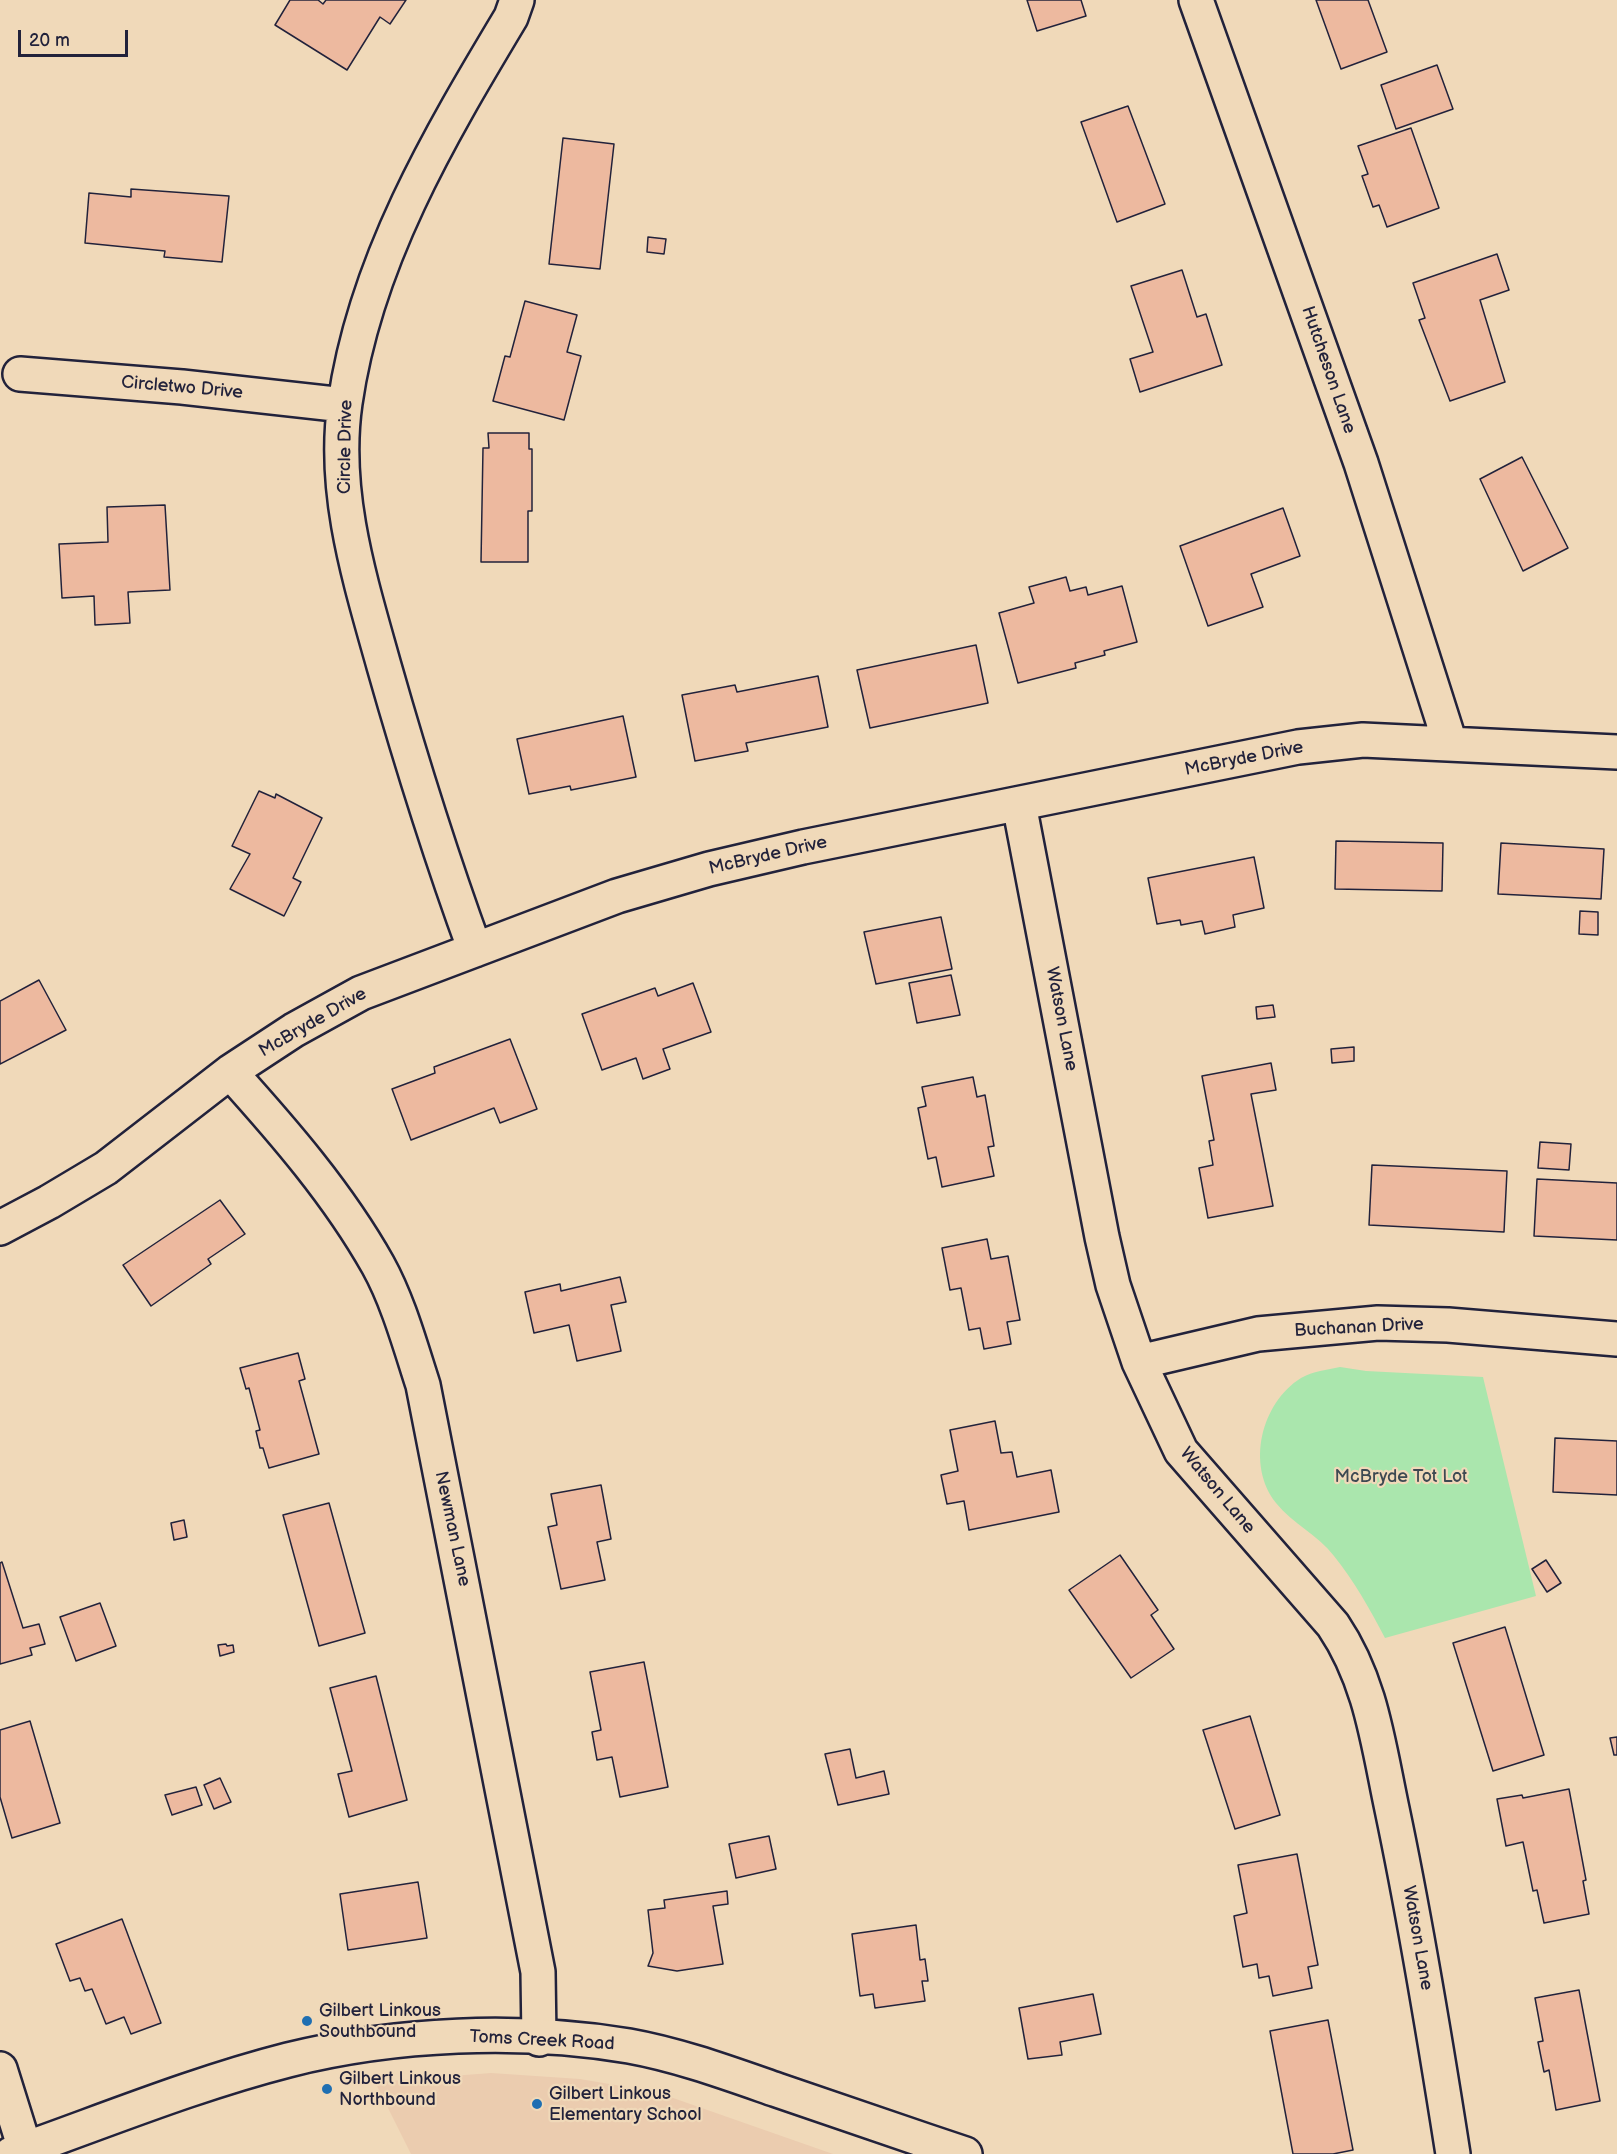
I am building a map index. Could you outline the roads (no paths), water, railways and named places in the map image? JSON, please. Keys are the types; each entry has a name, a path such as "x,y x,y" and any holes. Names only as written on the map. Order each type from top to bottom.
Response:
{"street":[{"name":"Circle Drive","path":"475,950 400,723 353,553 342,467 344,405 355,344 403,213 452,115 511,17 517,0"},
{"name":"Hutcheson Lane","path":"1196,0 1361,463 1449,743"},
{"name":"Circletwo Drive","path":"20,374 182,387 344,405"},
{"name":"McBryde Drive","path":"0,1228 106,1168 230,1072 294,1030 361,993 618,896 709,869 803,847 1298,747 1363,740 1617,752"},
{"name":"Watson Lane","path":"1019,804 1102,1237 1113,1285 1139,1362 1181,1451 1333,1625 1351,1651 1361,1673 1400,1848 1453,2154"},
{"name":"Newman Lane","path":"230,1072 298,1150 378,1266 416,1365 459,1562 538,1972 539,2038"},
{"name":"Buchanan Drive","path":"1139,1362 1258,1334 1378,1323 1448,1325 1617,1339"},
{"name":"Toms Creek Road","path":"18,2151 218,2082 316,2054 428,2038 539,2038 603,2043 658,2053 716,2069 965,2154"},
{"path":"0,2069 18,2151"}],"place":[{"name":"Gilbert Linkous Southbound","path":"307,2021"},
{"name":"Gilbert Linkous Northbound","path":"327,2089"},
{"name":"Gilbert Linkous Elementary School","path":"537,2104"}],"park label":[{"name":"McBryde Tot Lot","path":"1401,1477"}]}
